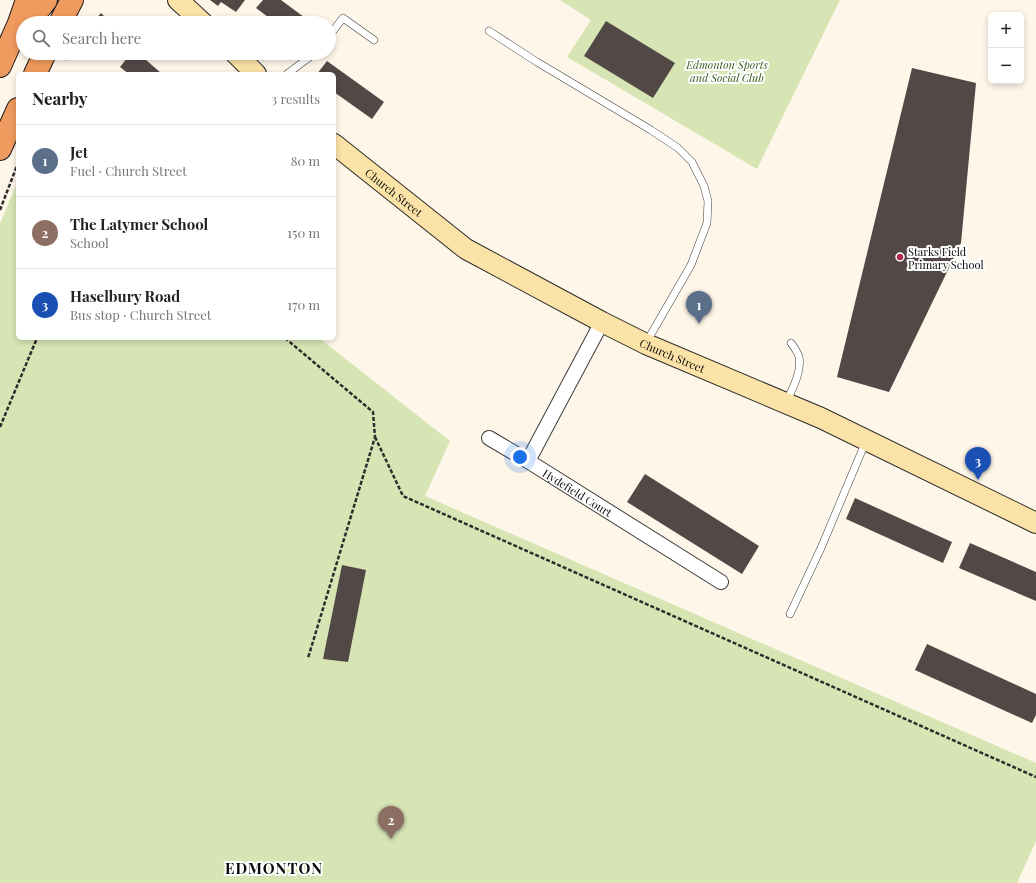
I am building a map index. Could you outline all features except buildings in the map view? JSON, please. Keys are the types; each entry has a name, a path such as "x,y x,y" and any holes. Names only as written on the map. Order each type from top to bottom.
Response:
{"highway":[{"path":"21,16 27,0"},
{"path":"33,16 42,7 46,0"},
{"path":"64,16 72,0"},
{"path":"0,66 16,30"},
{"path":"36,72 42,60"},
{"path":"0,149 16,113"}],"main road":[{"path":"180,1 196,16"},
{"path":"242,60 254,72"},
{"name":"Church Street","path":"336,146 466,249 646,344 821,418 1036,523"}],"street":[{"path":"528,461 602,322"},
{"name":"Hydefield Court","path":"489,438 721,582"}],"lane":[{"path":"336,27 343,18 374,40"},
{"path":"489,31 550,70 651,130 678,148 692,162 704,186 708,201 707,223 691,265 646,344"},
{"path":"290,72 306,60"},
{"path":"786,403 796,379 798,369 799,356 791,343"},
{"path":"790,614 866,441"}],"path":[{"path":"0,210 16,168"},
{"path":"0,427 36,340"},
{"path":"287,340 373,412 375,437 403,496 1036,777"},
{"path":"308,658 375,437"}],"green space":[{"name":"Edmonton Sports and Social Club","path":"560,0 840,0 757,169 567,57 591,20"},
{"path":"16,185 16,340 322,340 450,441 425,496 1036,763 1036,841 1017,883 0,883 0,224"}],"place":[{"name":"Starks Field Primary School","path":"900,257"},
{"name":"Jet","path":"699,324"},
{"name":"Haselbury Road","path":"978,480"},
{"name":"The Latymer School","path":"391,839"}],"district":[{"name":"EDMONTON","path":"274,868"}]}
